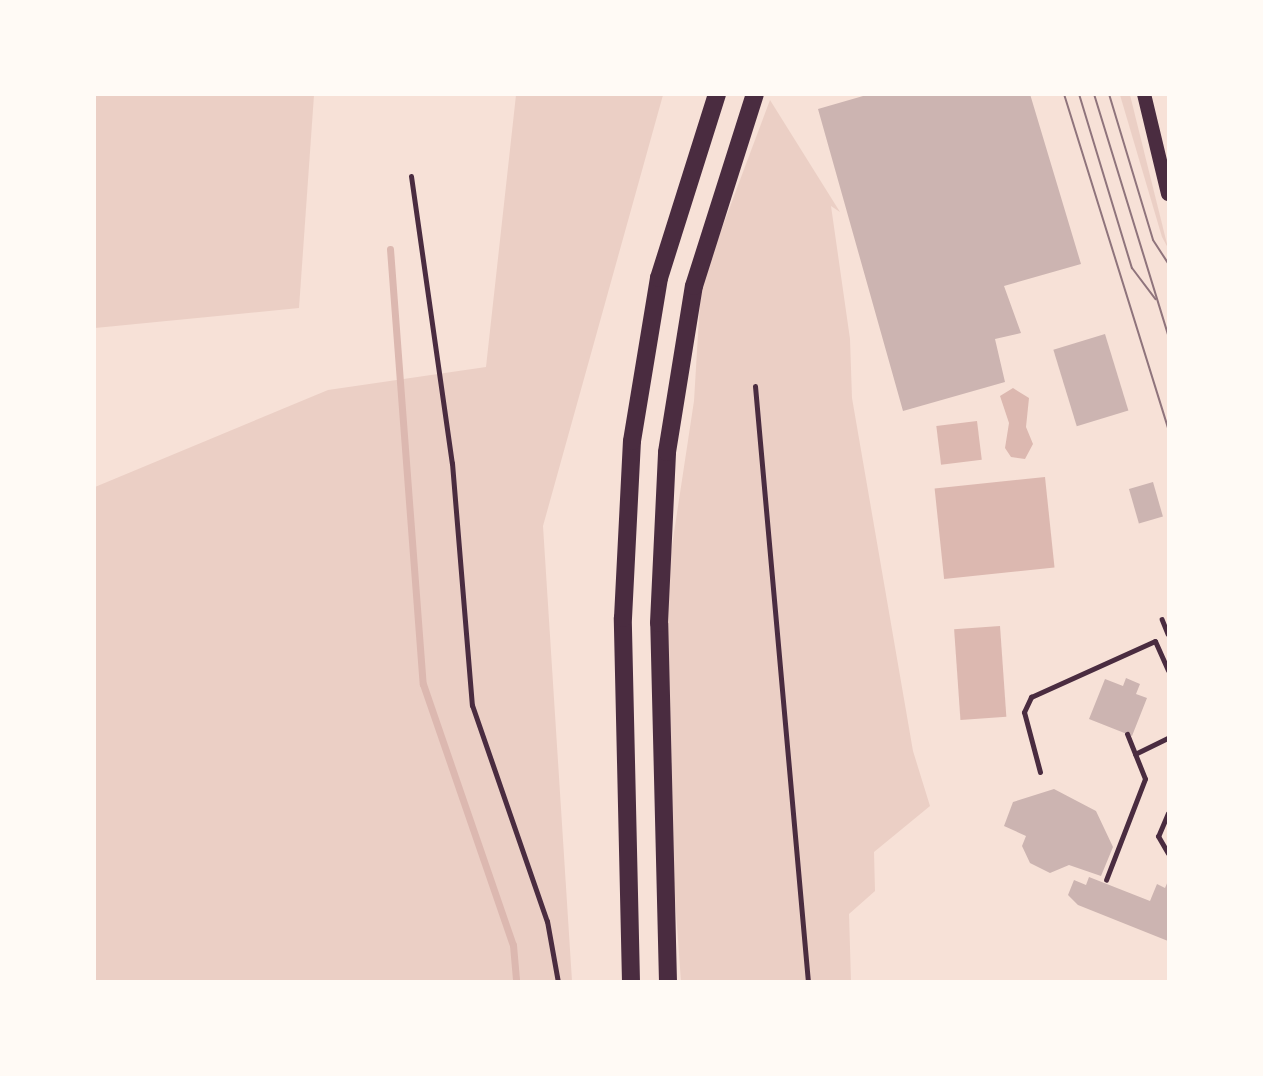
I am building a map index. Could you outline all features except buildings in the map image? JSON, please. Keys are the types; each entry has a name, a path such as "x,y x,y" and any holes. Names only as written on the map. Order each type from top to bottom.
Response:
{"main road":[{"path":"631,982 624,550 634,429 659,278 717,94"},
{"path":"668,982 660,561 674,394 694,286 755,94"},
{"path":"1144,94 1168,194"}],"lane":[{"path":"411,176 452,464 472,705 547,920 558,982"},
{"path":"755,386 808,982"},
{"path":"1040,772 1024,712 1031,697 1155,641 1168,670"},
{"path":"1168,813 1158,836 1168,853"}],"path":[{"path":"1162,619 1168,635"},
{"path":"1106,880 1145,779 1127,734"},
{"path":"1135,754 1168,738"}],"shaded area":[{"path":"95,94 314,95 299,308 95,328"},
{"path":"516,95 663,95 543,526 572,981 95,982 95,487 328,390 486,367"},
{"path":"1120,95 1130,95 1168,248 1162,237"},
{"path":"770,100 840,212 831,206 850,339 852,398 913,751 930,806 874,852 875,891 849,914 851,981 681,982 668,799 665,592 694,401 701,284"},
{"path":"1013,388 1029,398 1026,427 1033,444 1025,459 1011,457 1005,448 1009,423 1000,396"},
{"path":"977,421 982,460 941,465 936,426"},
{"path":"1045,477 1055,568 944,579 935,489"},
{"path":"1000,626 1006,717 960,720 954,629"}],"waterway":[{"path":"390,249 423,684 513,945 516,982"}],"tram line":[{"path":"1064,94 1168,428"},
{"path":"1079,94 1132,268 1155,299"},
{"path":"1094,94 1168,335"},
{"path":"1109,94 1153,240 1168,263"}]}
